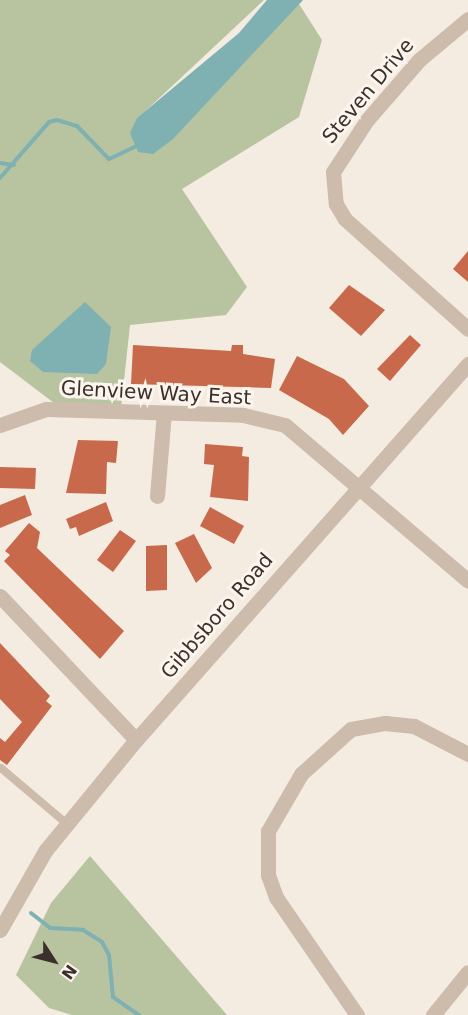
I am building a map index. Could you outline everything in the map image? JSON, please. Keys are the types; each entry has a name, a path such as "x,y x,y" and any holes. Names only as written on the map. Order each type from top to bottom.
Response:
{"street":[{"name":"Steven Drive","path":"468,18 418,60 367,120 333,172 336,204 345,219 468,329"},
{"name":"Gibbsboro Road","path":"0,930 68,824 136,740 362,490 468,364"},
{"name":"Glenview Way East","path":"0,425 46,409 243,415 285,425 468,581"},
{"path":"157,496 164,413"},
{"path":"0,596 136,740"},
{"path":"357,1015 276,897 268,875 268,831 301,774 351,729 385,723 414,726 468,754"},
{"path":"433,1015 468,972"}],"lane":[{"path":"1,768 68,824"}],"green space":[{"path":"0,0 264,0 138,118 299,4 322,40 299,117 182,189 247,287 226,315 130,325 121,408 58,406 0,362"},
{"path":"90,856 227,1015 72,1015 49,1008 16,975 51,903"}],"water":[{"path":"267,0 303,0 173,139 153,154 138,152 130,133 137,118 239,33"},
{"path":"85,302 111,327 106,364 97,374 43,372 30,361 32,350"}],"building":[{"path":"468,251 468,282 453,269"},
{"path":"349,285 385,310 361,336 329,308"},
{"path":"410,335 421,345 390,381 377,369"},
{"path":"133,345 231,351 232,345 243,345 243,354 275,359 271,388 131,384"},
{"path":"297,356 344,379 369,406 343,435 329,419 279,390"},
{"path":"78,440 118,441 116,463 107,462 106,494 66,493"},
{"path":"205,444 243,447 242,456 249,457 248,501 210,497 214,465 204,464"},
{"path":"0,467 36,468 35,489 0,488"},
{"path":"25,495 32,515 0,528 0,505"},
{"path":"106,502 113,521 79,536 76,527 70,529 66,519"},
{"path":"210,507 244,526 234,544 200,526"},
{"path":"29,523 40,532 37,548 124,631 100,659 4,561 10,555 5,551"},
{"path":"120,530 136,541 113,572 97,560"},
{"path":"194,534 212,568 196,583 175,543"},
{"path":"167,545 167,590 146,591 146,546"},
{"path":"0,643 50,696 46,701 52,706 7,765 0,760 0,738 5,742 22,722 0,699"}],"waterway":[{"path":"0,178 49,122 57,120 77,126 109,159 139,145"},
{"path":"0,163 14,165"},
{"path":"31,913 50,928 83,930 102,942 109,955 113,997 139,1015"}]}
